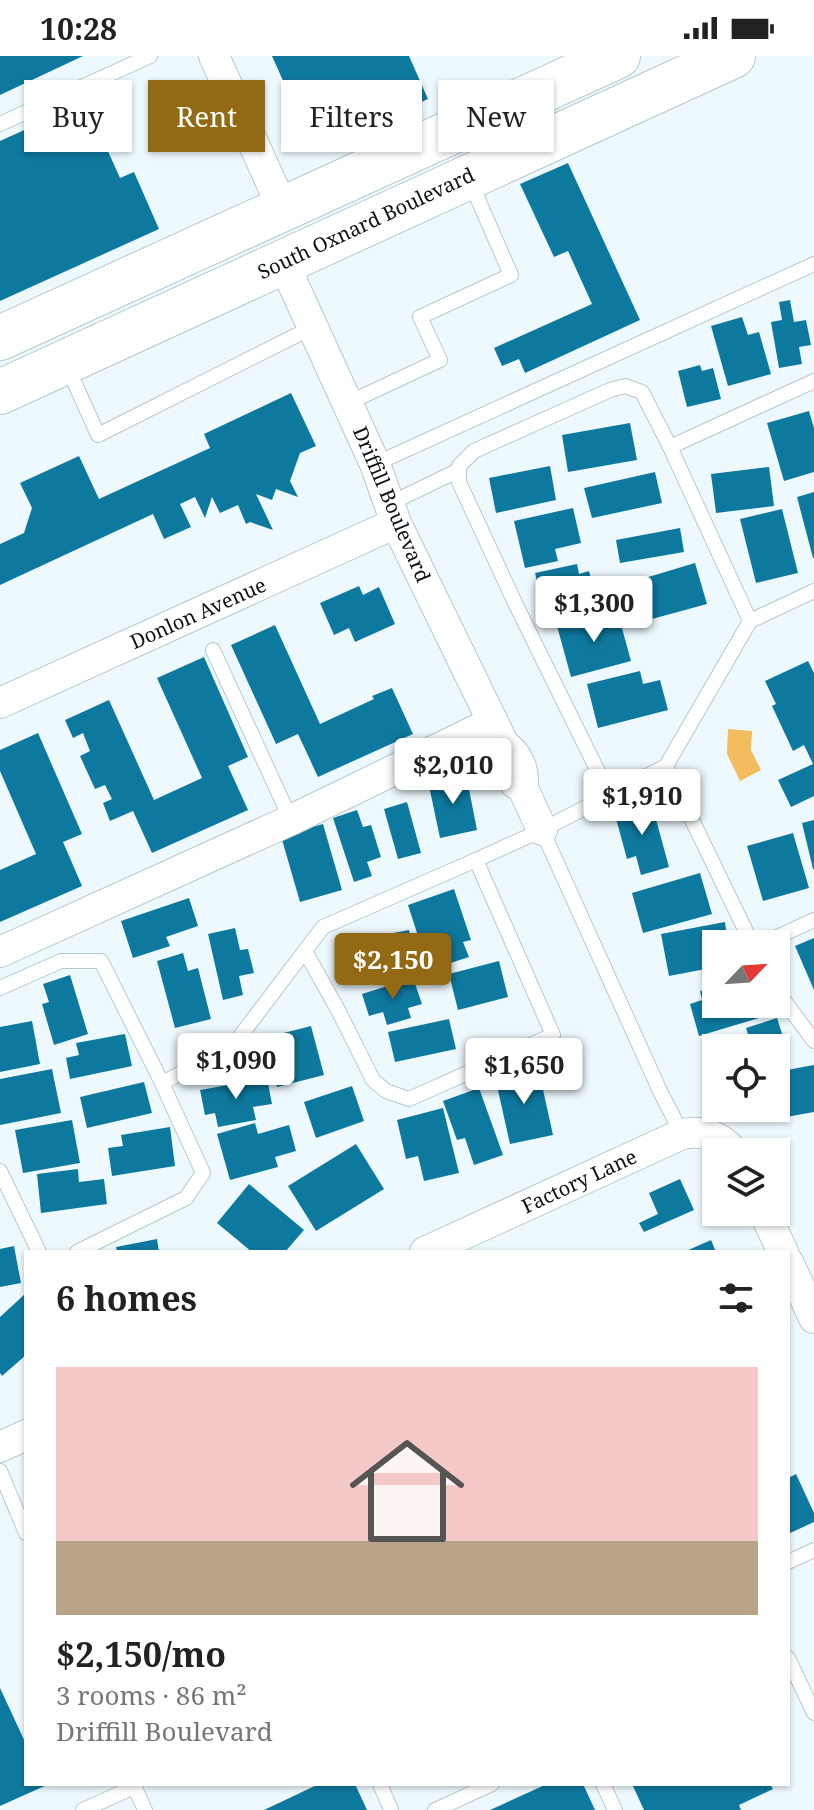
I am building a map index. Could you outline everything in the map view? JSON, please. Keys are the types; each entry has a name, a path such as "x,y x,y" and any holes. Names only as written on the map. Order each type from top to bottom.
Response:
{"main road":[{"path":"0,338 618,56"},
{"name":"South Oxnard Boulevard","path":"0,392 733,56"},
{"path":"283,209 283,262"}],"street":[{"path":"214,56 283,209"},
{"name":"Driffill Boulevard","path":"283,262 375,464 393,514 498,734 502,754 515,783 522,786 542,830"},
{"name":"Donlon Avenue","path":"0,703 393,514"},
{"path":"0,952 291,820 498,734"},
{"path":"682,1134 699,1131 716,1138"},
{"name":"Factory Lane","path":"429,1250 682,1134"},
{"path":"771,1226 782,1250"},
{"path":"790,1266 814,1318"},
{"path":"0,1447 24,1436"}],"lane":[{"path":"0,124 150,56"},
{"path":"348,403 440,360 420,317 511,275 468,177"},
{"path":"375,464 814,264"},
{"path":"66,362 98,435 313,327"},
{"path":"670,447 814,381"},
{"path":"610,796 459,482 459,466 474,451 610,390 625,386 642,392 750,621"},
{"path":"393,514 459,470"},
{"path":"162,1083 232,1047 323,927 542,830 666,766 750,621 814,591"},
{"path":"213,650 291,820"},
{"path":"666,766 745,930"},
{"path":"542,830 682,1134"},
{"path":"305,951 373,1080 386,1091 409,1099 553,1035 476,860"},
{"path":"790,931 814,920"},
{"path":"0,988 61,961 101,961 203,1173 186,1198 81,1250"},
{"path":"790,1009 814,1041"},
{"path":"0,1171 38,1250"},
{"path":"0,1471 24,1528"},
{"path":"790,1561 814,1550"},
{"path":"790,1662 814,1713"},
{"path":"83,1810 133,1786 145,1810"},
{"path":"381,1786 391,1810"},
{"path":"435,1810 488,1786"},
{"path":"604,1786 615,1810"}],"shaded area":[{"path":"728,729 752,731 751,750 761,770 740,781 727,754"}],"building":[{"path":"0,56 83,56 32,80 24,80 24,84 0,95"},
{"path":"272,56 409,56 420,80 283,80"},
{"path":"422,85 428,99 422,102"},
{"path":"24,130 24,152 108,152 120,178 134,172 159,229 0,301 0,141"},
{"path":"568,163 640,320 525,373 519,359 502,366 494,348 592,304 568,251 554,257 520,184"},
{"path":"790,300 794,322 806,320 811,345 799,347 802,364 779,368 771,322 782,320 779,302"},
{"path":"742,317 748,335 759,332 771,374 728,386 711,326"},
{"path":"700,365 702,371 713,368 721,399 687,407 678,371"},
{"path":"291,393 316,446 300,453 290,481 298,497 276,489 272,500 256,494 273,530 250,522 246,524 238,505 220,513 212,497 205,518 195,497 180,504 191,527 164,539 153,514 0,585 0,544 24,533 32,508 20,483 79,456 99,499 210,448 204,434"},
{"path":"809,411 814,428 814,472 784,481 767,423"},
{"path":"630,423 637,460 568,472 562,435"},
{"path":"550,466 556,500 496,513 489,478"},
{"path":"769,467 774,506 716,513 711,474"},
{"path":"655,472 662,503 592,518 584,488"},
{"path":"814,492 814,558 813,558 797,497"},
{"path":"573,508 581,543 555,549 558,561 525,568 514,521"},
{"path":"782,509 798,573 756,583 740,519"},
{"path":"680,528 684,552 620,563 616,540"},
{"path":"695,563 707,604 641,622 632,592 647,587 645,578"},
{"path":"577,564 579,574 589,571 599,612 547,624 535,573"},
{"path":"359,586 363,595 379,587 395,624 355,642 349,628 334,635 320,603"},
{"path":"617,610 631,661 571,677 557,626"},
{"path":"275,625 320,724 392,688 413,734 318,777 298,734 276,744 231,645"},
{"path":"204,657 248,757 228,766 248,810 152,853 133,811 110,821 103,803 112,799 105,785 95,789 80,756 90,751 83,733 73,738 65,720 109,700 154,800 202,778 157,678"},
{"path":"808,661 814,673 814,796 791,807 778,780 813,764 804,745 793,751 772,706 776,704 765,681"},
{"path":"640,671 643,684 660,680 668,710 598,728 587,684"},
{"path":"38,733 82,834 63,842 82,886 0,922 0,870 36,854 0,771 0,750"},
{"path":"466,774 477,830 440,838 428,781"},
{"path":"651,801 669,867 641,875 636,856 627,859 614,811"},
{"path":"407,802 421,853 398,859 384,809"},
{"path":"357,810 363,827 371,825 381,857 367,862 372,876 354,882 333,818"},
{"path":"814,820 814,869 813,869 802,823"},
{"path":"323,824 342,890 300,902 281,836"},
{"path":"793,833 809,888 763,901 747,846"},
{"path":"700,873 712,914 643,933 632,893"},
{"path":"454,889 471,940 463,942 469,957 429,970 408,905"},
{"path":"189,898 198,926 166,937 170,946 133,958 121,921"},
{"path":"725,922 726,930 702,930 702,970 669,976 661,934"},
{"path":"235,928 240,950 248,949 254,973 239,976 243,995 223,1000 208,934"},
{"path":"409,930 414,957 396,961 398,973 349,982 341,941"},
{"path":"814,938 814,990 795,946"},
{"path":"183,953 188,971 198,968 211,1019 175,1028 157,961"},
{"path":"499,961 508,997 458,1010 449,974"},
{"path":"70,975 88,1034 54,1045 42,1004 49,1002 43,984"},
{"path":"413,978 422,1004 408,1008 411,1018 387,1025 383,1012 369,1016 362,994"},
{"path":"702,1000 702,1018 759,1018 699,1036 690,1004"},
{"path":"777,1018 782,1034 748,1034 746,1028"},
{"path":"449,1019 456,1049 395,1062 388,1032"},
{"path":"32,1021 40,1064 0,1072 0,1027"},
{"path":"311,1026 324,1075 277,1087 264,1038"},
{"path":"125,1034 132,1066 70,1079 66,1058 79,1055 76,1043"},
{"path":"814,1065 814,1112 790,1116 790,1069"},
{"path":"538,1067 553,1135 510,1144 495,1077"},
{"path":"52,1069 61,1113 0,1125 0,1079"},
{"path":"267,1078 272,1104 253,1107 256,1120 218,1127 215,1113 205,1115 200,1090"},
{"path":"144,1082 152,1113 87,1128 80,1097"},
{"path":"352,1086 364,1121 316,1138 304,1102"},
{"path":"479,1088 503,1155 474,1165 465,1138 457,1140 443,1101"},
{"path":"443,1108 459,1173 424,1181 418,1156 406,1159 397,1120"},
{"path":"72,1120 80,1163 23,1173 15,1130"},
{"path":"255,1123 258,1134 289,1125 296,1151 275,1157 278,1167 230,1180 217,1134"},
{"path":"170,1127 175,1166 112,1176 108,1148 123,1146 121,1135"},
{"path":"356,1144 384,1189 316,1231 288,1186"},
{"path":"78,1169 79,1182 104,1179 107,1204 41,1213 37,1174"},
{"path":"680,1179 694,1210 644,1232 639,1223 658,1214 649,1193"},
{"path":"249,1184 304,1230 287,1250 250,1250 217,1223"},
{"path":"157,1239 159,1250 117,1250 116,1247"},
{"path":"711,1240 715,1250 688,1250"},
{"path":"14,1246 21,1283 0,1287 0,1249"},
{"path":"24,1295 24,1357 2,1376 0,1373 0,1317"},
{"path":"796,1474 814,1513 814,1522 790,1533 790,1477"},
{"path":"0,1688 24,1740 24,1786 45,1786 0,1806"},
{"path":"315,1786 356,1786 367,1810 264,1810"},
{"path":"543,1786 584,1786 595,1810 490,1810"},
{"path":"633,1786 771,1786 773,1789 739,1805 741,1810 644,1810"}]}
